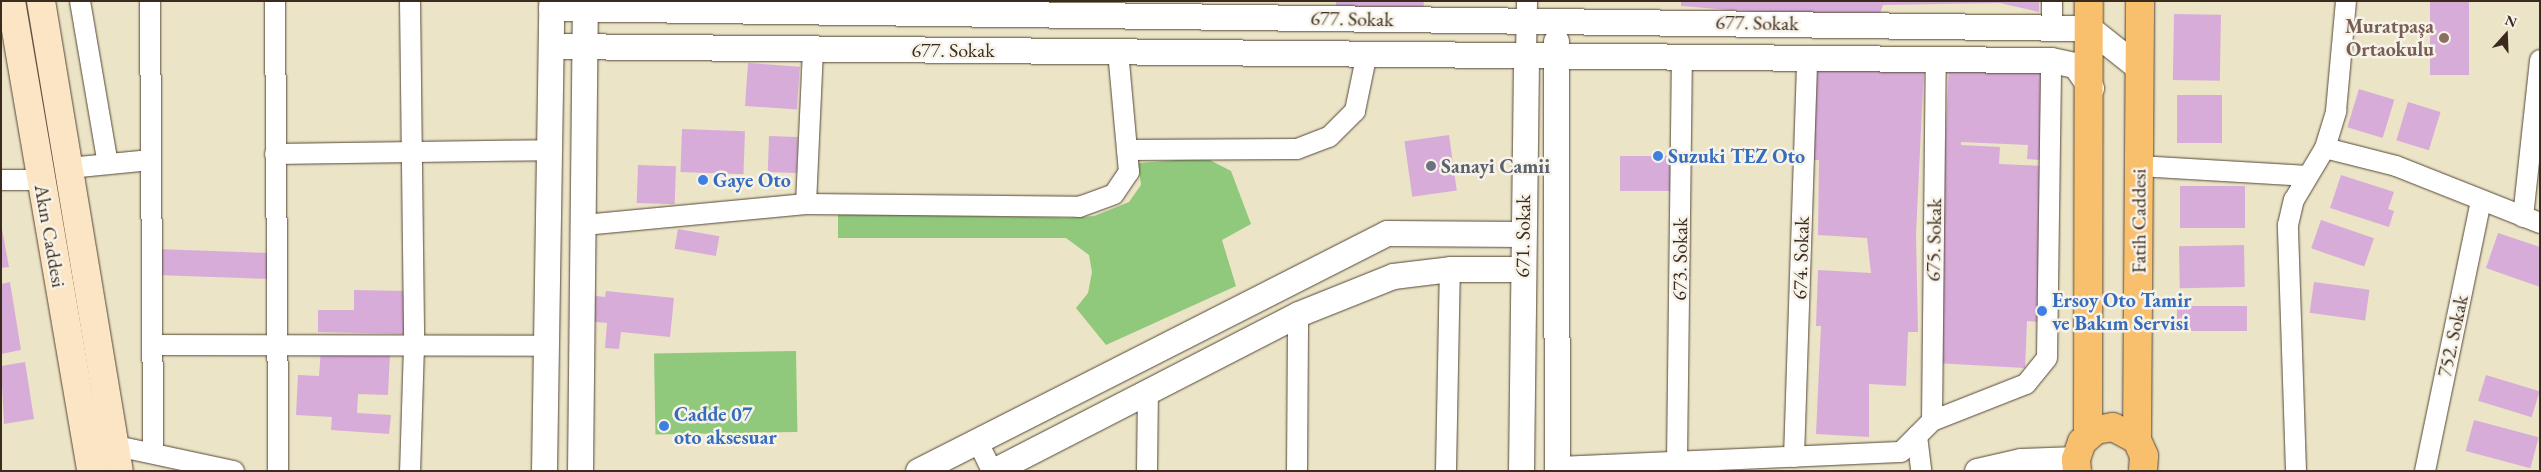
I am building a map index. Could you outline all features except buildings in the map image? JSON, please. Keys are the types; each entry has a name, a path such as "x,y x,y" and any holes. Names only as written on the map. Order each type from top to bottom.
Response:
{"main road":[{"name":"Akın Caddesi","path":"11,1 91,471"},
{"name":"Akın Caddesi","path":"41,1 117,458"},
{"name":"Fatih Caddesi","path":"2140,1 2138,67 2140,166 2137,440 2144,456 2143,471"},
{"path":"2080,455 2091,88 2089,14"},
{"path":"2080,455 2113,427 2137,440"}],"street":[{"path":"80,1 108,164"},
{"path":"150,1 153,452"},
{"path":"276,1 275,154 278,471"},
{"path":"410,1 414,152 414,346 410,471"},
{"path":"2052,1 2052,27"},
{"path":"2296,471 2288,225 2294,200 2307,176 2326,148 2336,111 2346,1"},
{"path":"544,471 548,346 551,5"},
{"name":"677. Sokak","path":"551,5 1527,11 1557,21 2052,27 2089,14"},
{"path":"580,471 585,6"},
{"name":"671. Sokak","path":"1521,471 1522,269 1527,11"},
{"path":"2089,14 2138,67"},
{"name":"671. Sokak","path":"1557,21 1557,469"},
{"name":"677. Sokak","path":"552,46 2051,60 2075,65 2091,88"},
{"path":"806,204 813,49"},
{"path":"584,225 806,204 1079,207 1114,194 1129,172 1118,51"},
{"path":"1127,150 1296,149 1329,137 1355,111 1367,53"},
{"name":"673. Sokak","path":"1677,461 1682,56"},
{"name":"674. Sokak","path":"1794,456 1807,59"},
{"name":"675. Sokak","path":"1932,421 1936,59"},
{"path":"1557,469 1677,461 1901,452 1932,421 2026,384 2047,358 2051,60"},
{"path":"2326,148 2396,166 2531,220 2540,60"},
{"path":"275,154 550,150"},
{"path":"69,168 151,160"},
{"path":"2140,166 2307,176"},
{"path":"1,180 40,180"},
{"name":"752. Sokak","path":"2425,471 2481,201"},
{"path":"918,471 1387,233 1523,234"},
{"path":"977,440 992,471 1298,314 1393,276 1450,269 1522,269"},
{"path":"1446,471 1450,269"},
{"path":"1298,314 1298,471"},
{"path":"152,345 548,346"},
{"path":"1147,471 1148,392"},
{"path":"1917,436 1921,471"},
{"path":"86,440 117,458 153,452 234,471"},
{"path":"1977,471 2021,461 2080,455"}],"green space":[{"path":"1206,158 1231,171 1251,224 1222,240 1236,286 1106,345 1076,308 1088,293 1092,272 1089,255 1066,238 838,238 838,213 1068,218 1094,216 1129,202 1141,185 1138,163"},
{"path":"796,351 797,432 655,434 654,353"}],"place":[{"name":"Muratpaşa Ortaokulu","path":"2444,38"},
{"name":"Suzuki TEZ Oto","path":"1658,156"},
{"name":"Sanayi Camii","path":"1431,166"},
{"name":"Gaye Oto","path":"703,180"},
{"name":"Ersoy Oto Tamir ve Bakım Servisi","path":"2042,311"},
{"name":"Cadde 07 oto aksesuar","path":"664,426"}]}
